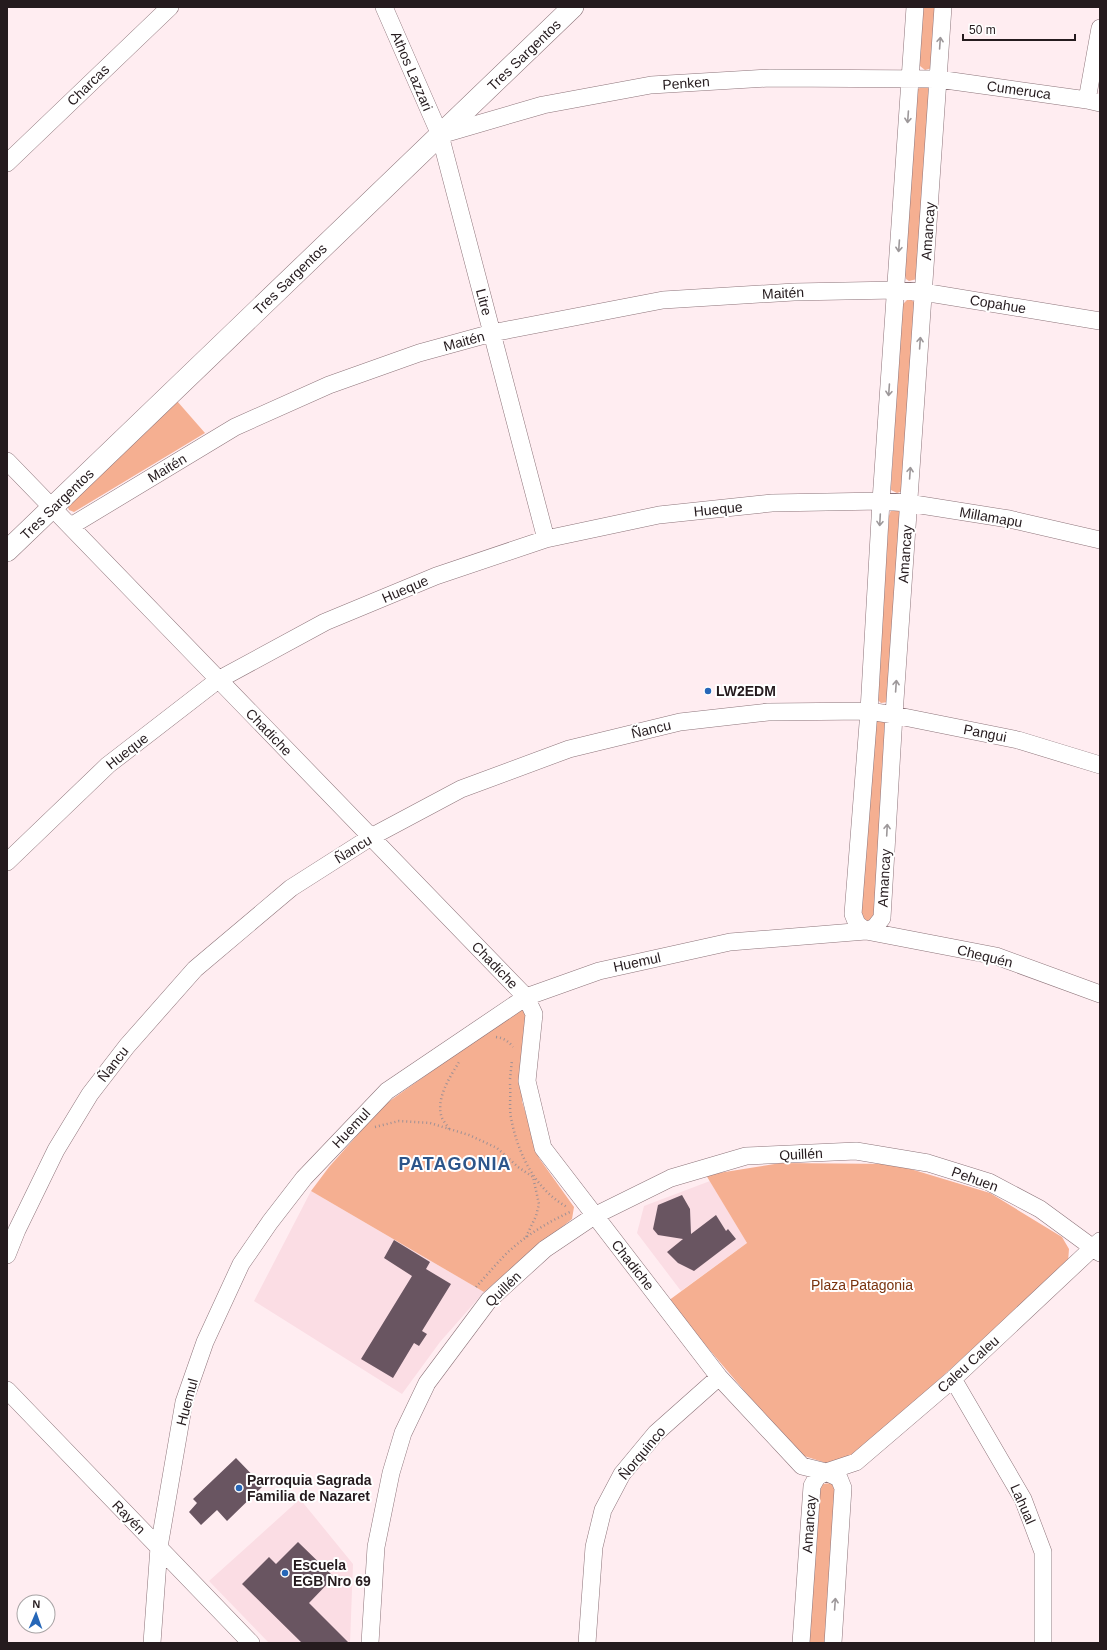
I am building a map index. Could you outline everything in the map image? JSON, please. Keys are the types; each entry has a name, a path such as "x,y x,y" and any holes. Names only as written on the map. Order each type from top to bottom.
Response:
{"street":[{"name":"Charcas","path":"7,163 170,7"},
{"name":"Athos Lazzari","path":"384,7 440,136"},
{"name":"Tres Sargentos","path":"7,551 573,7"},
{"name":"Amancay","path":"915,7 881,501 869,711 853,914 857,924 866,931 875,927 882,918 908,503 943,7"},
{"path":"1093,101 1100,28"},
{"name":"Penken","path":"440,136 543,105 651,85 770,78 938,79"},
{"name":"Cumeruca","path":"938,79 1093,101"},
{"name":"Litre","path":"440,136 546,539"},
{"name":"Copahue","path":"896,290 923,292 1100,321"},
{"name":"Maitén","path":"71,526 235,427 329,385 419,353 492,334 663,300 794,292 896,290"},
{"name":"Chadiche","path":"7,461 526,997 534,1014 527,1081 543,1148 719,1377 802,1466 826,1472"},
{"name":"Millamapu","path":"881,501 908,503 1009,519 1100,540"},
{"name":"Hueque","path":"7,862 108,765 218,680 325,622 436,576 546,539 659,515 772,503 881,501"},
{"name":"Pangui","path":"869,711 1018,740 1100,765"},
{"name":"Ñancu","path":"7,1255 17,1230 56,1150 90,1094 127,1046 195,969 291,888 371,837 461,789 569,749 680,722 768,712 869,711"},
{"name":"Chequén","path":"866,931 996,956 1100,994"},
{"name":"Huemul","path":"152,1643 159,1547 184,1402 205,1342 241,1264 270,1222 304,1178 387,1091 526,997 599,971 730,942 866,931"},
{"name":"Quillén","path":"370,1643 376,1547 391,1473 403,1433 427,1383 489,1300 545,1249 594,1216 671,1178 746,1156 856,1151"},
{"name":"Pehuen","path":"856,1151 928,1163 989,1182 1040,1209 1098,1247"},
{"name":"Caleu Caleu","path":"826,1472 856,1462 953,1379 1098,1247"},
{"name":"Ñorquinco","path":"587,1643 594,1547 603,1510 622,1474 656,1433 719,1377"},
{"name":"Lahual","path":"953,1379 1023,1499 1043,1552 1043,1643"},
{"name":"Rayén","path":"7,1390 251,1643"},
{"name":"Amancay","path":"801,1643 812,1486 817,1477 826,1472"},
{"path":"826,1472 839,1478 843,1488 833,1643"}],"path":[{"path":"500,1032 494,1036 502,1038 513,1047"},
{"path":"449,1129 442,1118 440,1107 446,1085 462,1057 450,1066"},
{"path":"374,1124 370,1129 400,1121 430,1123 469,1135 497,1148 518,1167 533,1177 539,1204 536,1216 526,1237"},
{"path":"476,1287 508,1252 526,1237 574,1210"}],"shaded area":[{"path":"710,1181 747,1243 681,1291 637,1233 644,1206"},
{"path":"311,1191 484,1292 440,1342 402,1394 254,1301"},
{"name":"Escuela EGB Nro 69","path":"300,1499 353,1564 350,1643 269,1643 209,1581"}],"green space":[{"path":"923,7 938,7 932,68 925,70 919,63"},
{"path":"922,86 928,88 931,93 917,279 909,281 906,279 905,275 917,90"},
{"path":"910,299 917,304 903,491 897,493 891,490 891,487 902,305"},
{"path":"177,401 205,433 74,512 69,510 67,505"},
{"path":"894,509 900,511 888,702 881,703 876,698 889,516 891,510"},
{"path":"878,720 885,722 875,917 868,921 863,917 861,911 876,722"},
{"path":"525,1005 529,1020 522,1042 522,1101 539,1158 574,1207 572,1219 484,1292 311,1191 329,1167 384,1105"},
{"name":"Plaza Patagonia","path":"781,1163 894,1164 990,1193 1062,1237 1069,1249 1068,1262 856,1455 826,1463 798,1454 668,1301 747,1243 706,1175"},
{"path":"831,1483 835,1485 826,1643 807,1643 817,1489 823,1484"}],"building":[{"path":"682,1195 690,1209 691,1234 716,1215 726,1231 728,1229 736,1239 694,1271 678,1263 667,1252 683,1239 658,1235 653,1229 658,1205"},
{"path":"394,1240 430,1262 426,1269 451,1284 422,1331 427,1334 419,1346 414,1343 393,1378 361,1359 412,1276 384,1258"},
{"path":"236,1458 263,1486 227,1521 217,1510 201,1525 189,1512 197,1503 193,1499"},
{"path":"298,1542 334,1577 309,1603 349,1643 302,1643 242,1584 269,1557 276,1564"}],"place":[{"name":"LW2EDM","path":"708,691"},
{"name":"Parroquia Sagrada Familia de Nazaret","path":"239,1488"},
{"name":"Escuela EGB Nro 69","path":"285,1573"}],"district":[{"name":"PATAGONIA","path":"455,1164"}]}
